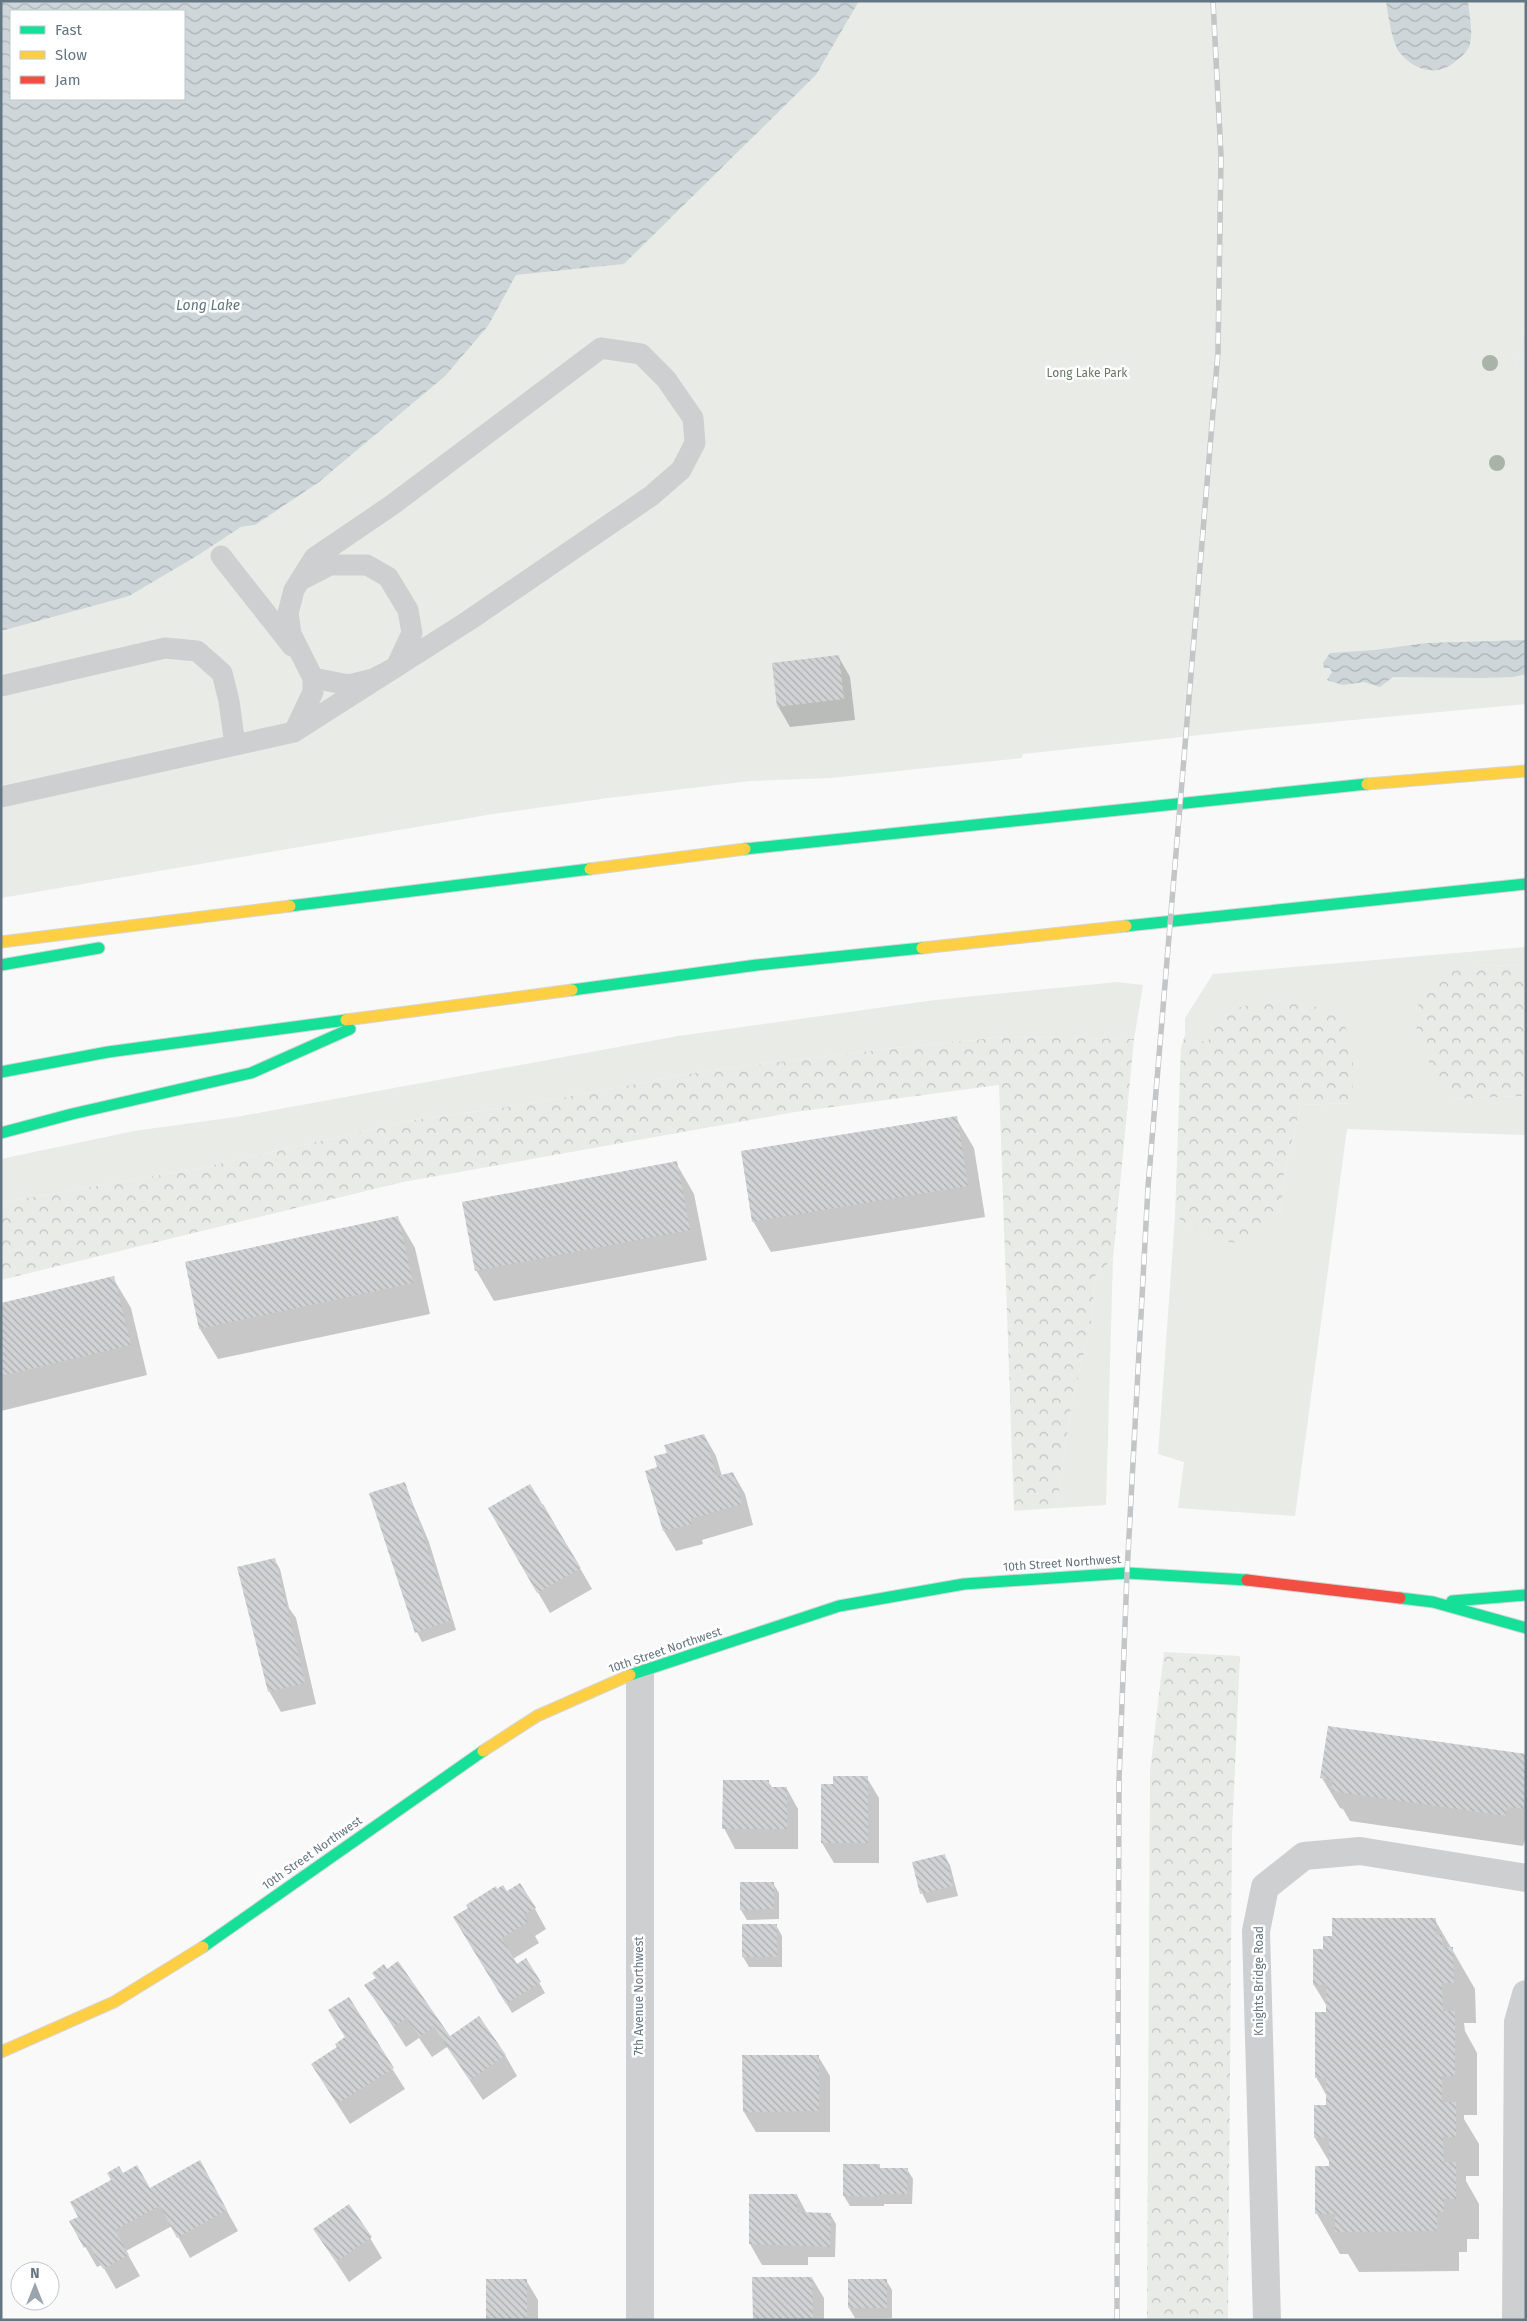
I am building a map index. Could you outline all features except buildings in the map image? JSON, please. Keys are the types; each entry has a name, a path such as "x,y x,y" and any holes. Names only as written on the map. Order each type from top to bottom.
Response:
{"main road":[{"path":"1,942 458,887 676,858 975,823 1289,791 1526,771"},
{"path":"1,1072 108,1052 757,965 1526,884"},
{"path":"197,930 458,887"},
{"path":"1,965 111,945"},
{"path":"1,1132 251,1073 378,1016"},
{"name":"10th Street Northwest","path":"1,2052 37,2038 122,1997 202,1948 455,1769 537,1716 640,1671 839,1606 964,1584 1128,1572 1247,1580 1433,1602 1526,1628"},
{"name":"10th Street Northwest","path":"1433,1602 1526,1595"}],"street":[{"name":"7th Avenue Northwest","path":"640,1671 640,2320"},
{"name":"Knights Bridge Road","path":"1267,2320 1256,1931 1265,1888 1304,1856 1360,1851 1526,1878"},
{"path":"1516,2320 1521,2178 1518,2022 1526,1994"}],"lane":[{"path":"1,797 294,732 468,621 651,496 681,470 695,443 693,418 666,379 641,354 601,348 392,505 314,558 298,581 288,613 291,634 300,656"},
{"path":"221,556 300,656 313,678 313,692 294,732"},
{"path":"298,581 330,565 368,565 388,577 408,610 412,633 396,667 373,680 349,685 313,678"},
{"path":"1,686 165,648 197,651 222,673 229,701 235,745"}],"shaded area":[{"path":"1526,319 1526,372 1517,366"}],"green space":[{"name":"Long Lake Park","path":"859,1 1526,1 1526,319 1517,366 1526,372 1526,704 1256,729 1023,754 1022,758 831,778 750,781 608,798 493,814 1,898 1,631 200,554 241,527 255,525 488,326 516,275 624,264 816,75"},
{"path":"1526,947 1526,966 1472,965 1450,1099 1526,1096 1526,1135 1347,1129 1295,1516 1178,1508 1184,1462 1158,1454 1175,1216 1211,1240 1281,1215 1284,1173 1301,1105 1352,1103 1352,1057 1212,1034 1210,1039 1197,1041 1185,1035 1185,1018 1213,974"},
{"path":"1472,965 1526,966 1526,1096 1450,1099 1423,1049 1416,1027 1416,1017 1422,993 1428,980"},
{"path":"1117,982 1143,985 1134,1039 1004,1037 705,1071 534,1103 409,1121 201,1168 10,1201 1,1205 1,1159 134,1131 236,1117 678,1036 935,1000"},
{"path":"1274,999 1316,1007 1327,1011 1343,1024 1348,1033 1352,1050 1352,1103 1301,1105 1284,1173 1281,1215 1259,1237 1238,1243 1211,1240 1175,1216 1181,1047 1185,1035 1197,1041 1210,1039 1211,1014"},
{"path":"1004,1037 1134,1039 1113,1258 1095,1276 1091,1323 1071,1407 1057,1508 1014,1511 999,1085 795,1112 403,1182 1,1280 1,1205 10,1201 201,1168 409,1121 534,1103 705,1071"},
{"path":"1113,1258 1106,1505 1057,1508 1071,1407 1091,1323 1095,1276"},
{"path":"1164,1652 1240,1656 1232,1834 1228,2320 1147,2320 1150,1771"}],"water":[{"name":"Long Lake","path":"1,1 859,1 816,75 624,264 516,275 488,326 445,376 319,482 255,525 241,527 129,596 1,631"},
{"path":"1386,1 1468,1 1471,31 1468,49 1456,61 1442,69 1427,70 1413,64 1397,48"},
{"path":"1526,640 1526,674 1513,677 1393,677 1380,687 1364,682 1343,685 1327,680 1332,672 1330,668 1324,668 1323,663 1330,653 1375,650 1427,643"}],"railway":[{"path":"1117,2320 1119,1781 1127,1573 1148,1187 1218,352 1221,156 1213,1"}],"traffic: fast":[{"path":"745,849 1367,784"},
{"path":"290,906 590,869"},
{"path":"1126,926 1526,884"},
{"path":"1,965 99,948"},
{"path":"572,990 757,965 922,948"},
{"path":"1,1072 108,1052 346,1020"},
{"path":"1,1133 72,1114 251,1073 350,1029"},
{"path":"630,1675 839,1606 964,1584 1127,1573 1247,1580"},
{"path":"1452,1601 1526,1595"},
{"path":"1400,1598 1433,1602 1526,1628"},
{"path":"203,1947 483,1751"}],"traffic: slow":[{"path":"1367,784 1526,771"},
{"path":"590,869 745,849"},
{"path":"1,942 290,906"},
{"path":"922,948 1126,926"},
{"path":"346,1020 572,990"},
{"path":"483,1751 537,1716 630,1675"},
{"path":"1,2052 114,2002 203,1947"}],"traffic: jam":[{"path":"1247,1580 1400,1598"}]}
